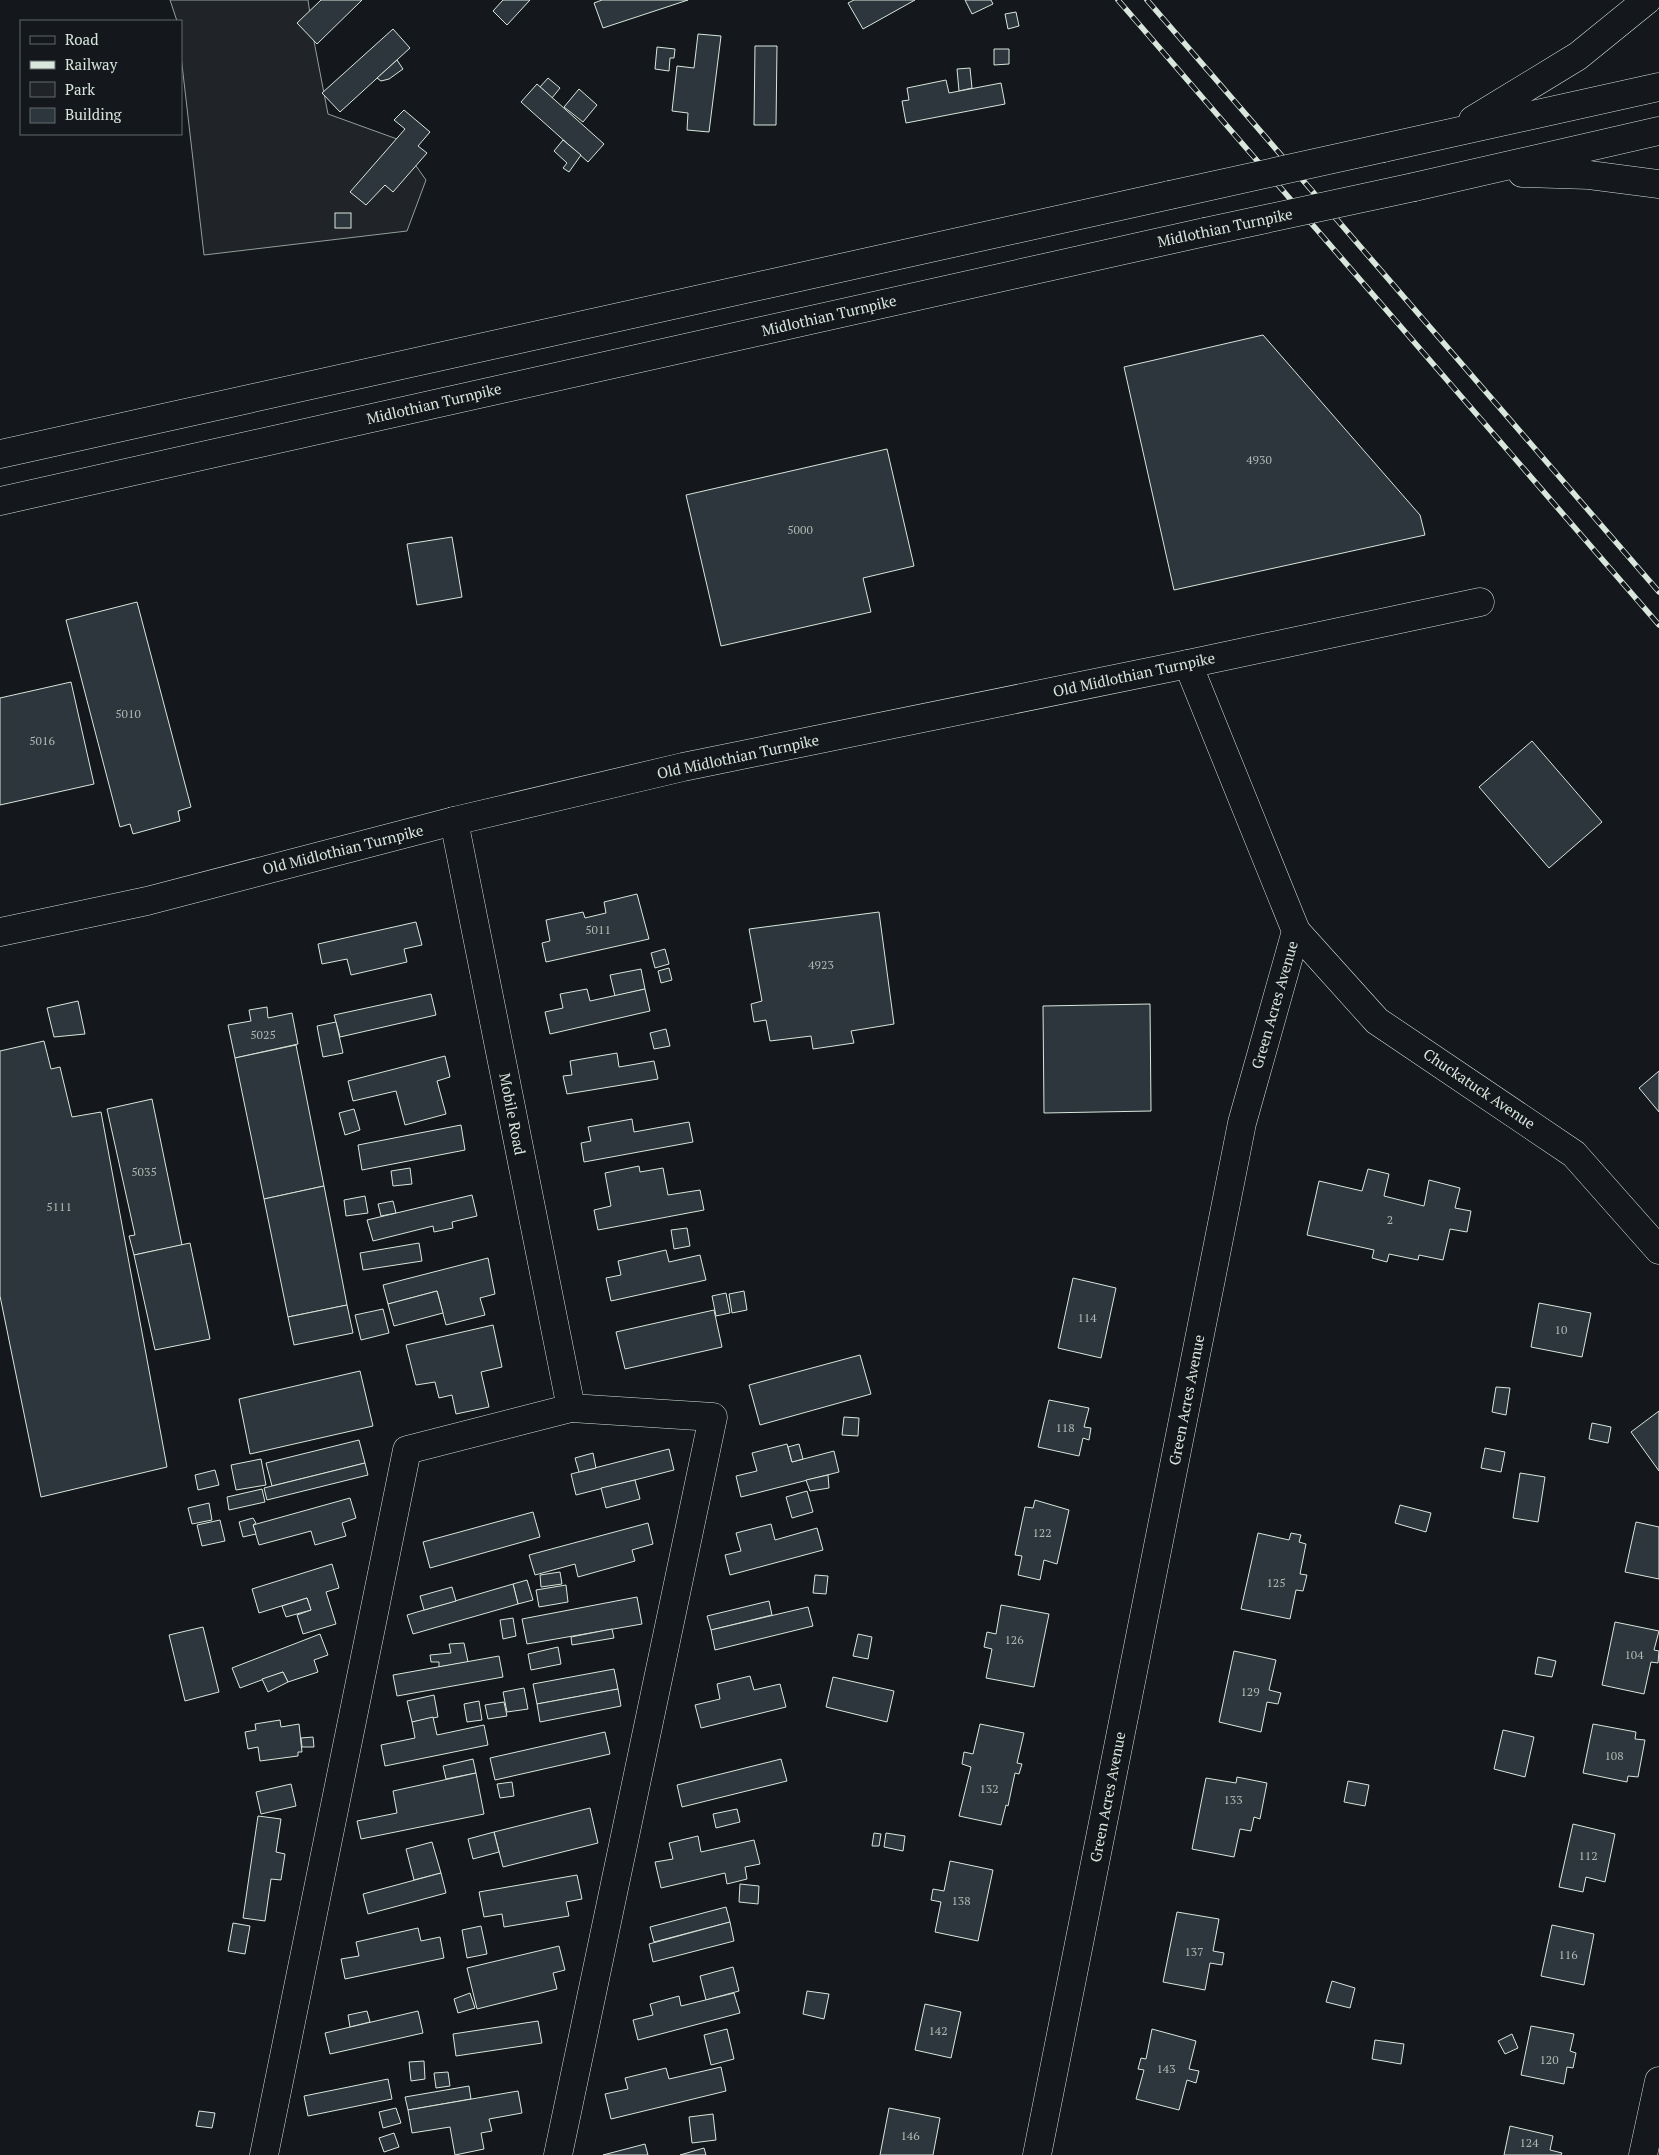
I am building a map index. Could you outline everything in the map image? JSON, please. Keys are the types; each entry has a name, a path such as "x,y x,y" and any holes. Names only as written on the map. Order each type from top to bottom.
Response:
{"street":[{"path":"1454,131 1578,56 1647,0"},
{"path":"0,454 1659,87"},
{"name":"Midlothian Turnpike","path":"0,501 1659,131"},
{"path":"1485,171 1589,175 1659,184"},
{"name":"Old Midlothian Turnpike","path":"0,932 147,901 454,821 683,767 1188,664 1480,602"},
{"name":"Green Acres Avenue","path":"1037,2155 1242,1123 1296,931 1188,664"},
{"name":"Mobile Road","path":"454,821 571,1408"},
{"name":"Chuckatuck Avenue","path":"1296,931 1377,1021 1574,1154 1659,1250"},
{"path":"264,2155 407,1450 571,1408 713,1416 558,2155"},
{"path":"1643,2155 1659,2081"}],"green space":[{"path":"170,0 308,0 328,114 397,139 426,180 407,231 204,255 182,65 182,20 177,20"}],"building":[{"path":"321,0 362,0 317,44 297,23"},
{"path":"503,0 530,0 507,25 493,11"},
{"path":"602,0 688,0 603,28 594,3"},
{"path":"854,0 915,0 863,29 848,3"},
{"path":"965,0 991,0 993,4 972,14"},
{"path":"1016,12 1019,26 1008,29 1005,14"},
{"path":"393,29 410,48 340,112 322,93"},
{"path":"698,34 721,36 709,132 687,130 688,113 672,111 677,66 694,68"},
{"path":"755,46 777,46 776,125 754,125"},
{"path":"657,47 675,49 674,58 670,58 669,71 655,69"},
{"path":"994,49 1009,49 1009,64 994,65"},
{"path":"397,60 403,69 389,79 381,81 377,78"},
{"path":"970,68 972,88 959,91 957,69"},
{"path":"548,78 560,88 552,98 540,87"},
{"path":"946,80 949,93 1001,83 1005,104 906,123 902,101 909,100 907,88"},
{"path":"537,84 604,144 588,162 521,102"},
{"path":"579,89 597,105 583,122 564,107"},
{"path":"404,110 430,132 418,146 427,153 393,192 385,185 366,205 350,192 405,129 394,120"},
{"path":"563,140 581,155 569,172 563,168 567,163 554,151"},
{"path":"335,213 351,213 351,228 335,228"},
{"path":"1263,335 1420,515 1425,535 1174,590 1124,367"},
{"path":"887,449 914,566 863,578 871,612 721,646 686,495"},
{"path":"452,537 462,597 417,605 407,544"},
{"path":"137,602 191,807 178,811 180,821 133,834 130,824 120,827 66,620"},
{"path":"71,682 94,784 0,805 0,698"},
{"path":"1532,741 1602,822 1549,868 1479,787"},
{"path":"637,894 649,939 546,962 542,943 550,941 546,920 583,912 585,918 606,913 604,902"},
{"path":"879,912 894,1024 851,1031 854,1043 813,1049 811,1036 770,1041 766,1020 754,1022 751,1004 762,1001 749,929"},
{"path":"416,922 422,945 404,949 407,962 351,975 347,959 322,964 318,944"},
{"path":"665,949 669,964 655,968 651,953"},
{"path":"669,968 672,980 661,983 658,971"},
{"path":"641,969 645,989 615,996 610,975"},
{"path":"587,989 590,1001 645,989 650,1011 550,1034 545,1012 563,1008 560,994"},
{"path":"431,994 436,1015 340,1037 334,1015"},
{"path":"78,1001 85,1034 54,1037 47,1008"},
{"path":"1150,1004 1151,1111 1044,1113 1043,1006"},
{"path":"267,1007 268,1018 292,1013 298,1044 235,1058 228,1025 251,1021 249,1010"},
{"path":"336,1022 343,1053 323,1057 317,1026"},
{"path":"666,1029 670,1046 654,1049 650,1033"},
{"path":"44,1041 51,1069 60,1067 72,1117 101,1112 167,1467 41,1497 0,1296 0,1051"},
{"path":"296,1045 324,1186 264,1199 235,1058"},
{"path":"617,1053 619,1067 654,1061 658,1079 567,1094 563,1076 572,1075 570,1061"},
{"path":"445,1056 450,1077 437,1081 446,1114 405,1125 396,1091 353,1101 348,1081"},
{"path":"1659,1071 1659,1112 1639,1088"},
{"path":"152,1099 182,1245 134,1255 129,1236 135,1235 107,1109"},
{"path":"354,1109 360,1130 345,1135 339,1113"},
{"path":"632,1119 634,1132 689,1122 693,1142 584,1162 581,1143 591,1141 588,1127"},
{"path":"461,1125 465,1150 362,1170 358,1145"},
{"path":"639,1166 640,1172 663,1168 668,1195 700,1190 704,1210 598,1230 594,1210 611,1206 605,1173"},
{"path":"410,1168 412,1184 393,1186 391,1171"},
{"path":"1368,1169 1389,1174 1384,1196 1424,1206 1429,1180 1460,1188 1455,1208 1471,1211 1467,1232 1450,1229 1443,1260 1419,1255 1418,1260 1389,1254 1387,1262 1372,1258 1374,1250 1307,1235 1319,1181 1362,1191"},
{"path":"324,1186 347,1305 288,1317 264,1199"},
{"path":"472,1195 477,1216 452,1222 453,1228 434,1232 433,1226 373,1241 367,1220"},
{"path":"365,1196 368,1213 346,1216 344,1200"},
{"path":"393,1201 396,1213 381,1216 378,1204"},
{"path":"687,1228 690,1246 674,1249 671,1230"},
{"path":"190,1243 210,1339 155,1350 134,1255"},
{"path":"419,1243 422,1261 363,1270 360,1253"},
{"path":"666,1250 669,1262 700,1255 706,1280 611,1301 606,1278 621,1275 618,1261"},
{"path":"488,1258 495,1294 480,1298 485,1315 446,1325 437,1291 388,1304 383,1285"},
{"path":"1073,1278 1116,1288 1101,1358 1058,1348"},
{"path":"437,1291 443,1313 394,1326 388,1304"},
{"path":"744,1291 747,1310 732,1313 729,1294"},
{"path":"726,1293 730,1313 716,1316 712,1296"},
{"path":"1539,1303 1591,1313 1582,1357 1531,1347"},
{"path":"347,1305 353,1333 294,1345 288,1317"},
{"path":"383,1309 389,1333 361,1340 355,1315"},
{"path":"714,1310 722,1347 625,1369 616,1332"},
{"path":"493,1325 502,1367 481,1372 489,1407 456,1414 452,1395 439,1398 435,1382 416,1385 406,1345"},
{"path":"860,1355 871,1394 760,1425 749,1385"},
{"path":"360,1371 373,1426 250,1454 239,1399"},
{"path":"1496,1387 1510,1388 1506,1415 1492,1412"},
{"path":"1049,1400 1089,1408 1084,1427 1091,1428 1089,1440 1083,1438 1079,1456 1038,1447"},
{"path":"1659,1411 1659,1471 1631,1432"},
{"path":"844,1417 859,1418 858,1436 842,1435"},
{"path":"1592,1423 1611,1427 1608,1443 1589,1439"},
{"path":"359,1440 365,1463 272,1486 266,1463"},
{"path":"787,1444 792,1462 834,1451 839,1472 741,1497 736,1476 757,1471 752,1453"},
{"path":"799,1444 803,1459 792,1462 788,1447"},
{"path":"1485,1448 1505,1452 1501,1472 1481,1468"},
{"path":"669,1449 674,1470 576,1495 571,1474"},
{"path":"593,1453 596,1468 579,1472 575,1458"},
{"path":"261,1459 266,1485 236,1490 231,1465"},
{"path":"365,1463 368,1475 267,1500 264,1488"},
{"path":"215,1470 219,1485 198,1490 195,1475"},
{"path":"1520,1473 1545,1477 1538,1522 1513,1518"},
{"path":"828,1475 829,1488 810,1491 806,1480"},
{"path":"635,1480 640,1499 606,1508 601,1488"},
{"path":"262,1489 265,1502 229,1510 227,1497"},
{"path":"807,1491 813,1512 792,1518 786,1497"},
{"path":"350,1498 356,1518 342,1523 346,1536 315,1545 311,1531 259,1545 253,1525"},
{"path":"1035,1500 1069,1510 1057,1564 1044,1560 1040,1580 1018,1575 1022,1556 1015,1555 1025,1507 1033,1508"},
{"path":"209,1503 212,1520 192,1524 188,1508"},
{"path":"1400,1505 1431,1513 1426,1532 1395,1523"},
{"path":"533,1512 540,1537 430,1568 423,1542"},
{"path":"253,1518 256,1523 253,1525 256,1534 243,1537 239,1522"},
{"path":"220,1520 225,1541 202,1546 197,1525"},
{"path":"1636,1522 1659,1527 1659,1579 1625,1572"},
{"path":"648,1523 653,1544 632,1550 635,1561 578,1577 575,1564 535,1575 529,1555"},
{"path":"771,1524 775,1540 817,1528 823,1550 730,1575 725,1555 741,1551 736,1533"},
{"path":"1258,1533 1289,1540 1291,1533 1301,1535 1299,1542 1306,1544 1300,1574 1307,1575 1303,1591 1296,1590 1290,1619 1241,1609"},
{"path":"332,1564 339,1588 326,1592 336,1624 303,1634 297,1615 311,1610 307,1598 259,1613 252,1589"},
{"path":"560,1572 562,1584 541,1587 540,1575"},
{"path":"815,1575 828,1576 826,1594 813,1593"},
{"path":"527,1580 533,1600 518,1604 513,1584"},
{"path":"513,1584 518,1604 413,1634 407,1615"},
{"path":"566,1585 568,1602 539,1607 536,1590"},
{"path":"452,1587 456,1601 424,1610 420,1596"},
{"path":"637,1597 642,1624 527,1644 522,1619"},
{"path":"307,1598 311,1610 286,1617 282,1606"},
{"path":"769,1601 772,1615 711,1630 707,1616"},
{"path":"1001,1605 1049,1614 1034,1687 986,1678 992,1649 984,1647 987,1632 996,1634"},
{"path":"808,1607 813,1626 715,1650 711,1630"},
{"path":"513,1618 516,1636 503,1639 500,1620"},
{"path":"1615,1622 1659,1631 1654,1650 1659,1651 1658,1663 1651,1662 1644,1694 1602,1685"},
{"path":"203,1627 219,1692 185,1701 169,1635"},
{"path":"612,1629 614,1638 572,1645 571,1637"},
{"path":"320,1634 328,1655 314,1660 318,1672 288,1682 283,1672 240,1688 232,1668"},
{"path":"858,1634 872,1637 868,1659 853,1656"},
{"path":"464,1643 468,1662 439,1667 439,1662 431,1662 430,1655 451,1653 449,1644"},
{"path":"558,1647 561,1664 531,1670 528,1654"},
{"path":"1234,1651 1276,1660 1269,1690 1281,1693 1278,1704 1267,1702 1261,1732 1219,1722"},
{"path":"499,1656 503,1677 397,1696 393,1675"},
{"path":"1538,1657 1556,1661 1552,1677 1535,1674"},
{"path":"614,1669 618,1689 537,1704 533,1684"},
{"path":"283,1672 288,1682 268,1692 262,1679"},
{"path":"750,1676 754,1690 780,1684 786,1707 701,1728 695,1705 720,1699 717,1684"},
{"path":"833,1677 894,1691 887,1722 826,1707"},
{"path":"524,1688 528,1709 507,1712 503,1692"},
{"path":"618,1689 621,1706 540,1722 537,1704"},
{"path":"434,1695 438,1717 412,1722 407,1701"},
{"path":"479,1701 482,1720 467,1722 464,1704"},
{"path":"504,1702 507,1716 488,1719 485,1705"},
{"path":"433,1717 437,1735 484,1725 488,1745 385,1766 381,1745 415,1738 412,1722"},
{"path":"280,1720 281,1727 299,1724 302,1752 298,1752 298,1756 260,1761 258,1747 248,1749 245,1732 256,1730 255,1724"},
{"path":"980,1724 1024,1733 1017,1763 1022,1764 1019,1774 1015,1773 1008,1806 1006,1805 1001,1825 959,1816 971,1767 962,1764 964,1752 973,1754"},
{"path":"1593,1724 1636,1732 1635,1739 1645,1740 1638,1777 1628,1776 1627,1782 1583,1773"},
{"path":"1503,1730 1534,1737 1525,1777 1494,1769"},
{"path":"605,1732 610,1754 495,1780 490,1758"},
{"path":"313,1737 314,1747 302,1747 301,1738"},
{"path":"473,1759 476,1773 446,1779 443,1766"},
{"path":"781,1759 787,1781 682,1807 677,1785"},
{"path":"476,1773 484,1814 361,1839 357,1821 397,1813 393,1791"},
{"path":"1237,1777 1267,1783 1260,1819 1254,1817 1251,1831 1240,1829 1234,1857 1192,1849 1206,1778 1236,1783"},
{"path":"1348,1781 1369,1785 1365,1806 1344,1802"},
{"path":"512,1782 514,1796 500,1798 497,1784"},
{"path":"291,1784 296,1806 261,1814 256,1792"},
{"path":"590,1808 598,1843 503,1867 494,1832"},
{"path":"737,1809 740,1822 716,1828 713,1814"},
{"path":"258,1816 281,1819 276,1852 285,1854 281,1880 271,1879 265,1921 243,1918"},
{"path":"1573,1824 1615,1834 1605,1882 1586,1877 1583,1892 1559,1887"},
{"path":"494,1832 499,1852 473,1859 468,1839"},
{"path":"874,1833 881,1834 879,1846 872,1846"},
{"path":"886,1833 905,1836 903,1851 884,1847"},
{"path":"698,1836 701,1852 754,1840 760,1864 745,1867 747,1879 727,1884 725,1873 661,1888 655,1862 673,1859 669,1843"},
{"path":"432,1842 441,1873 414,1880 406,1849"},
{"path":"950,1861 993,1870 978,1941 935,1932 941,1902 931,1900 933,1889 944,1891"},
{"path":"441,1873 446,1893 368,1914 363,1894"},
{"path":"577,1875 582,1899 566,1902 569,1916 504,1927 502,1914 484,1917 479,1892"},
{"path":"740,1884 759,1886 758,1904 739,1902"},
{"path":"726,1907 730,1922 654,1942 650,1927"},
{"path":"1177,1912 1219,1919 1213,1951 1224,1953 1222,1965 1210,1963 1205,1990 1163,1982"},
{"path":"730,1922 734,1941 653,1962 649,1944"},
{"path":"233,1923 250,1926 245,1954 228,1951"},
{"path":"1552,1925 1594,1934 1584,1985 1541,1976"},
{"path":"481,1926 487,1954 467,1958 462,1930"},
{"path":"418,1928 421,1941 440,1937 444,1958 345,1979 341,1959 359,1956 356,1942"},
{"path":"559,1946 565,1970 553,1973 557,1989 477,2009 467,1968"},
{"path":"733,1967 739,1991 706,2000 700,1976"},
{"path":"1332,1981 1355,1988 1350,2008 1326,2002"},
{"path":"807,1991 829,1994 824,2019 803,2014"},
{"path":"470,1993 475,2008 458,2013 454,1999"},
{"path":"734,1993 740,2013 638,2040 633,2020 653,2015 650,2004 679,1996 681,2006"},
{"path":"925,2004 961,2012 951,2058 915,2050"},
{"path":"367,2011 370,2022 350,2027 348,2015"},
{"path":"418,2011 423,2033 330,2054 325,2033"},
{"path":"538,2021 542,2043 456,2056 453,2034"},
{"path":"1531,2026 1574,2034 1570,2051 1576,2053 1573,2068 1567,2067 1564,2084 1521,2075"},
{"path":"727,2029 734,2059 711,2065 704,2035"},
{"path":"1152,2029 1196,2041 1189,2069 1199,2071 1196,2083 1187,2080 1179,2110 1136,2099 1144,2070 1138,2069 1141,2058 1146,2059"},
{"path":"1512,2034 1518,2048 1505,2054 1498,2041"},
{"path":"1375,2040 1404,2044 1401,2064 1372,2059"},
{"path":"424,2061 425,2079 411,2081 409,2062"},
{"path":"721,2067 726,2091 611,2119 605,2094 628,2089 625,2078 666,2068 669,2079"},
{"path":"448,2072 450,2086 436,2088 434,2073"},
{"path":"388,2079 392,2099 308,2116 304,2096"},
{"path":"469,2086 471,2099 408,2110 405,2097"},
{"path":"518,2091 522,2113 489,2119 492,2131 481,2133 484,2149 455,2155 450,2127 412,2133 408,2110"},
{"path":"396,2108 401,2123 383,2128 379,2112"},
{"path":"889,2108 940,2118 933,2155 880,2155"},
{"path":"199,2111 215,2113 212,2128 196,2126"},
{"path":"713,2114 716,2140 692,2143 689,2117"},
{"path":"1510,2126 1553,2136 1550,2150 1562,2153 1561,2155 1504,2155"},
{"path":"394,2133 399,2147 384,2152 379,2138"},
{"path":"645,2144 648,2155 603,2155"},
{"path":"704,2148 706,2155 680,2155"}],"railway":[{"path":"1118,0 1659,625"},
{"path":"1147,0 1659,592"}]}
